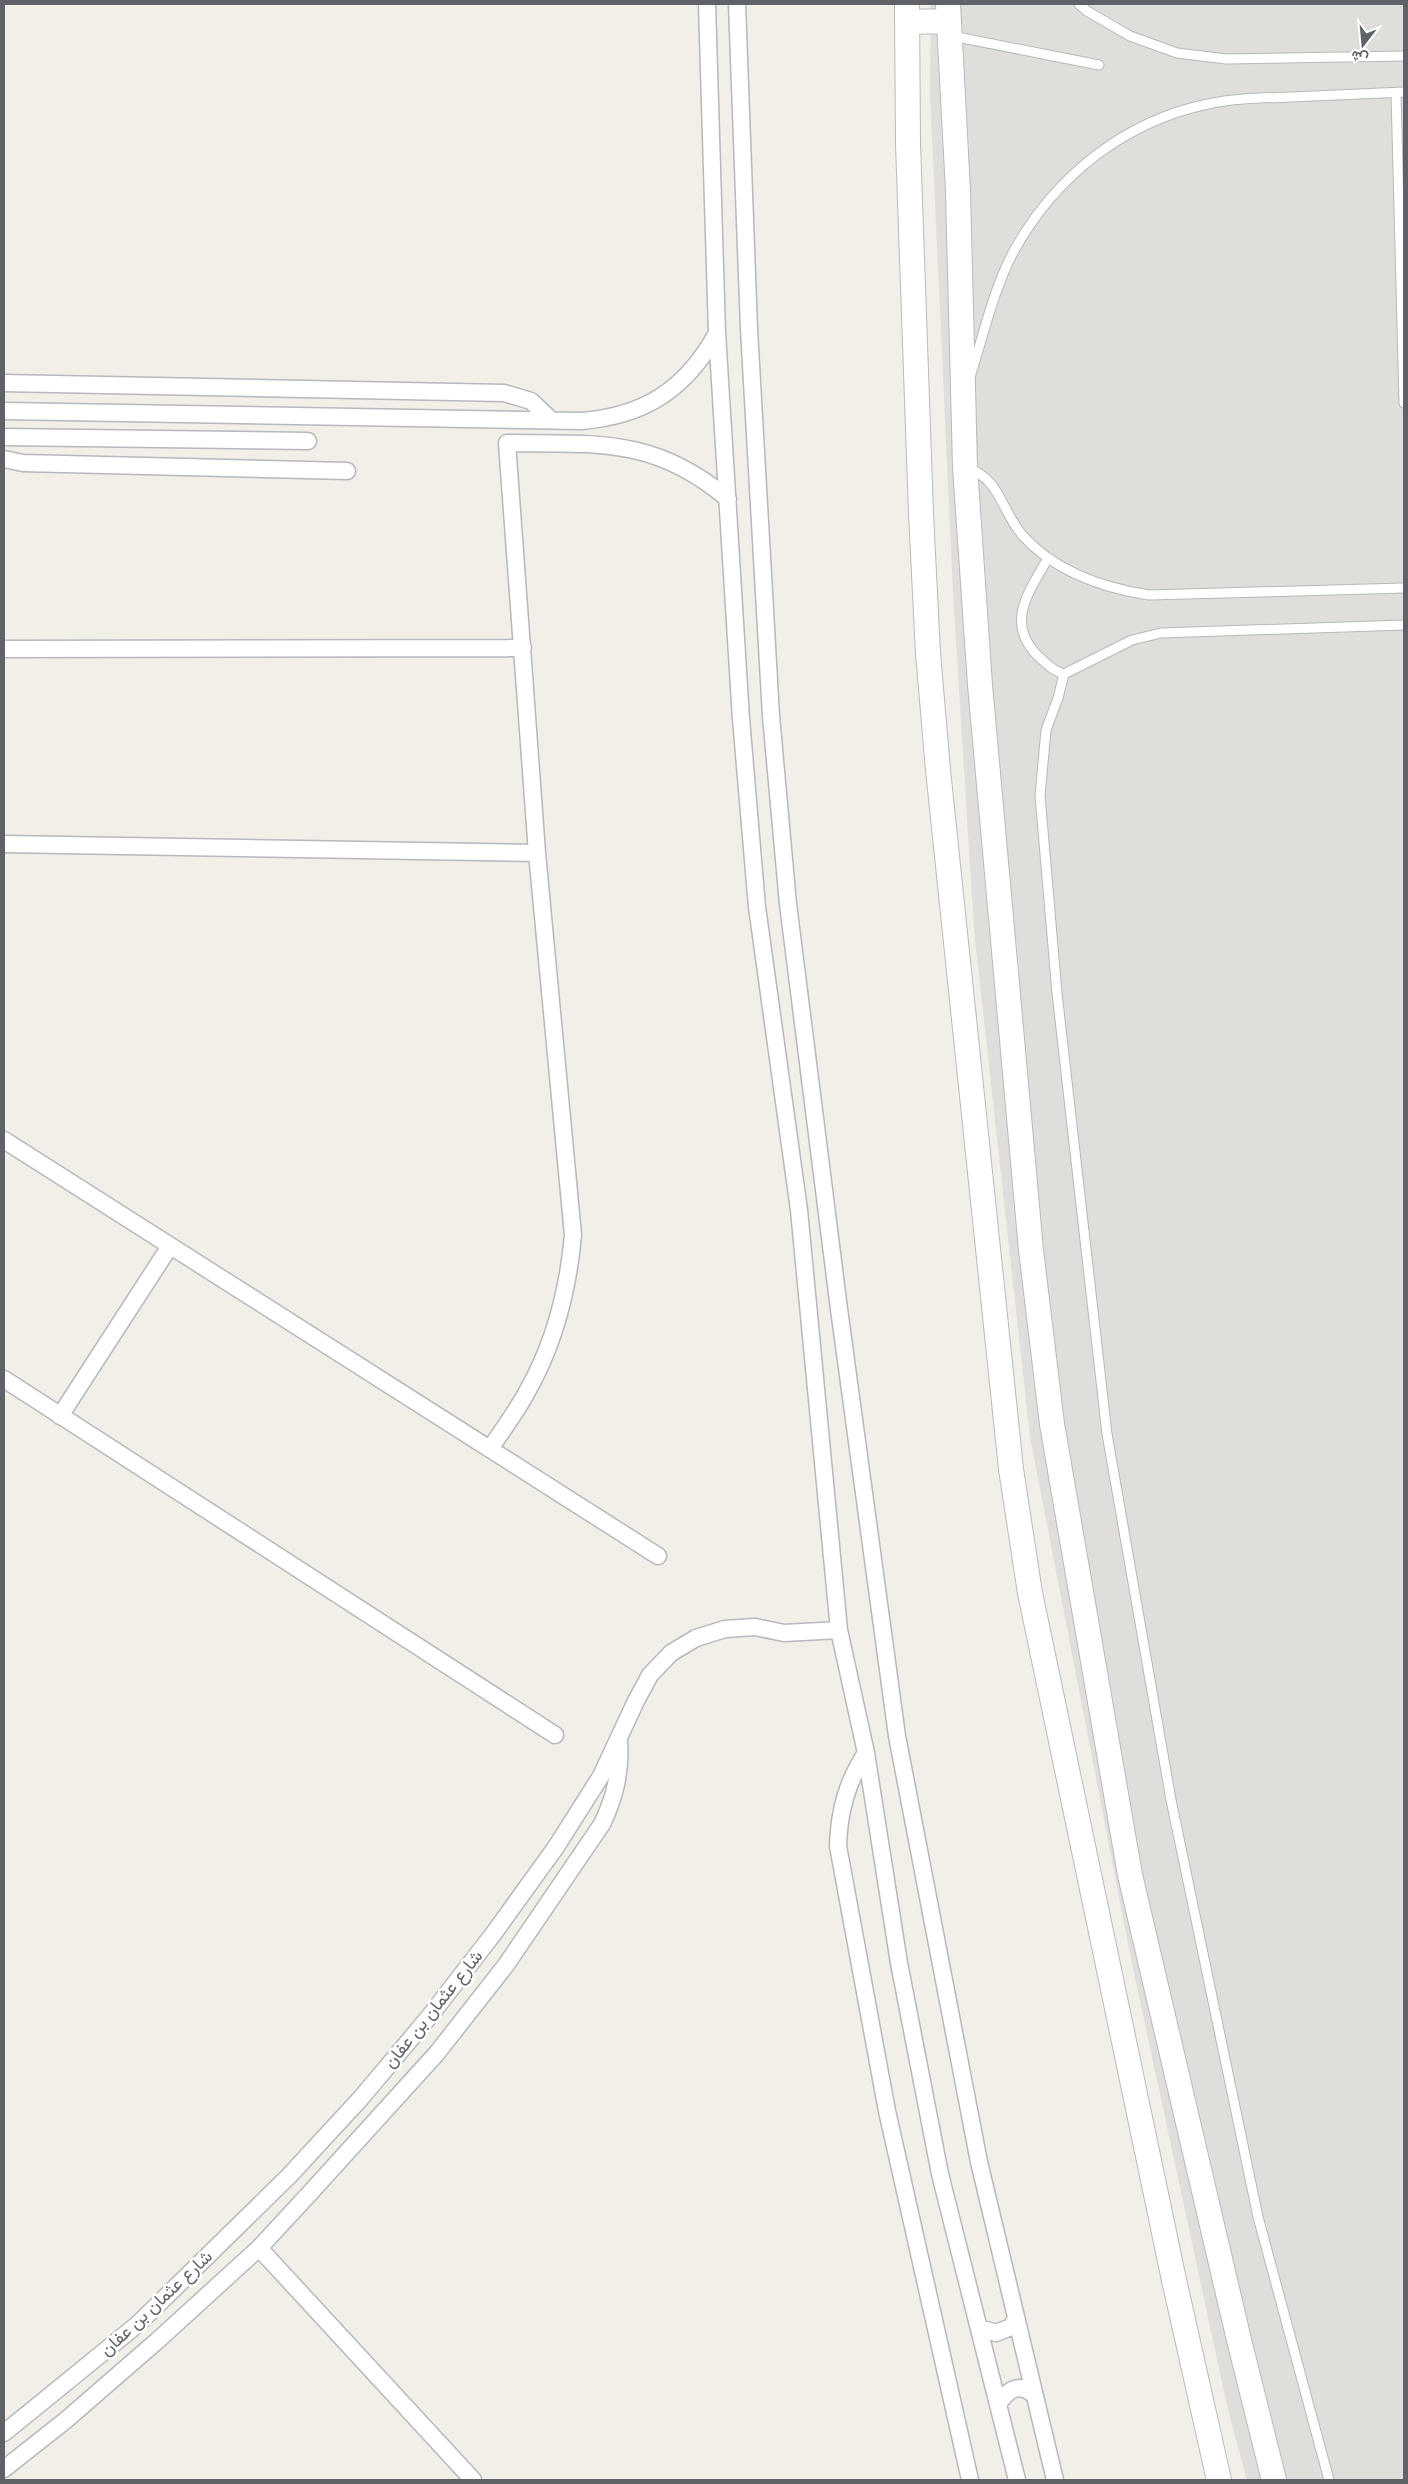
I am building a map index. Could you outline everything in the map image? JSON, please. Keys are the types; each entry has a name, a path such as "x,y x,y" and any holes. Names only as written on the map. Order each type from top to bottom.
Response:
{"street":[{"path":"707,4 717,333 740,720 757,907 799,1210 839,1630 866,1753 899,1963 940,2174 1017,2480"},
{"path":"737,4 749,329 771,716 788,904 839,1309 897,1736 979,2162 1015,2320 1055,2480"},
{"path":"1219,2480 1174,2280 1030,1593 1011,1469 938,770 928,653 920,514 908,144 907,13 948,20 958,191 965,467 994,846 1032,1250 1052,1424 1130,1875 1239,2340 1274,2480"},
{"path":"4,411 552,420 602,419 623,415 656,400 679,384 694,369 717,333"},
{"path":"4,383 504,393 531,401 552,420"},
{"path":"4,437 308,441"},
{"path":"490,1449 527,1393 550,1343 566,1290 573,1236 537,852 507,443 605,444 628,448 657,456 692,472 728,500"},
{"path":"4,459 23,463 348,471"},
{"path":"4,649 523,648"},
{"path":"4,844 537,852"},
{"path":"4,1140 658,1556"},
{"path":"60,1416 170,1246"},
{"path":"4,1380 555,1735"},
{"name":"شارع عثمان بن عفان","path":"4,2433 138,2324 289,2176 360,2098 429,2017 494,1933 580,1813 650,1675 671,1653 696,1638 725,1629 755,1628 784,1634 839,1630"},
{"path":"4,2469 82,2406 258,2248 437,2053 512,1958 586,1848 611,1804 618,1783 619,1739"},
{"path":"866,1753 856,1768 844,1800 839,1822 838,1846 887,2111 970,2480"},
{"path":"258,2248 473,2480"},
{"path":"980,2328 996,2334 1011,2327 1015,2320"},
{"path":"998,2404 1010,2390 1018,2387 1027,2389 1033,2394"}],"lane":[{"path":"1079,4 1087,11 1130,36 1177,53 1226,59 1404,56"},
{"path":"948,20 1099,65"},
{"path":"963,398 1002,279 1014,251 1049,199 1071,176 1095,156 1148,123 1208,104 1239,99 1400,93 1404,403"},
{"path":"965,467 986,477 1022,535 1048,558 1102,585 1149,595 1404,588"},
{"path":"1048,558 1022,606 1021,622 1025,639 1034,652 1056,672 1064,674 1132,640 1161,633 1404,625"},
{"path":"1064,674 1058,698 1046,730 1040,796 1058,1003 1107,1434 1171,1800 1254,2197 1329,2480"}],"shaded area":[{"path":"931,4 1404,4 1404,2480 1247,2480 1228,2410 1133,1969 1030,1437 974,930 953,593 930,94"}]}
